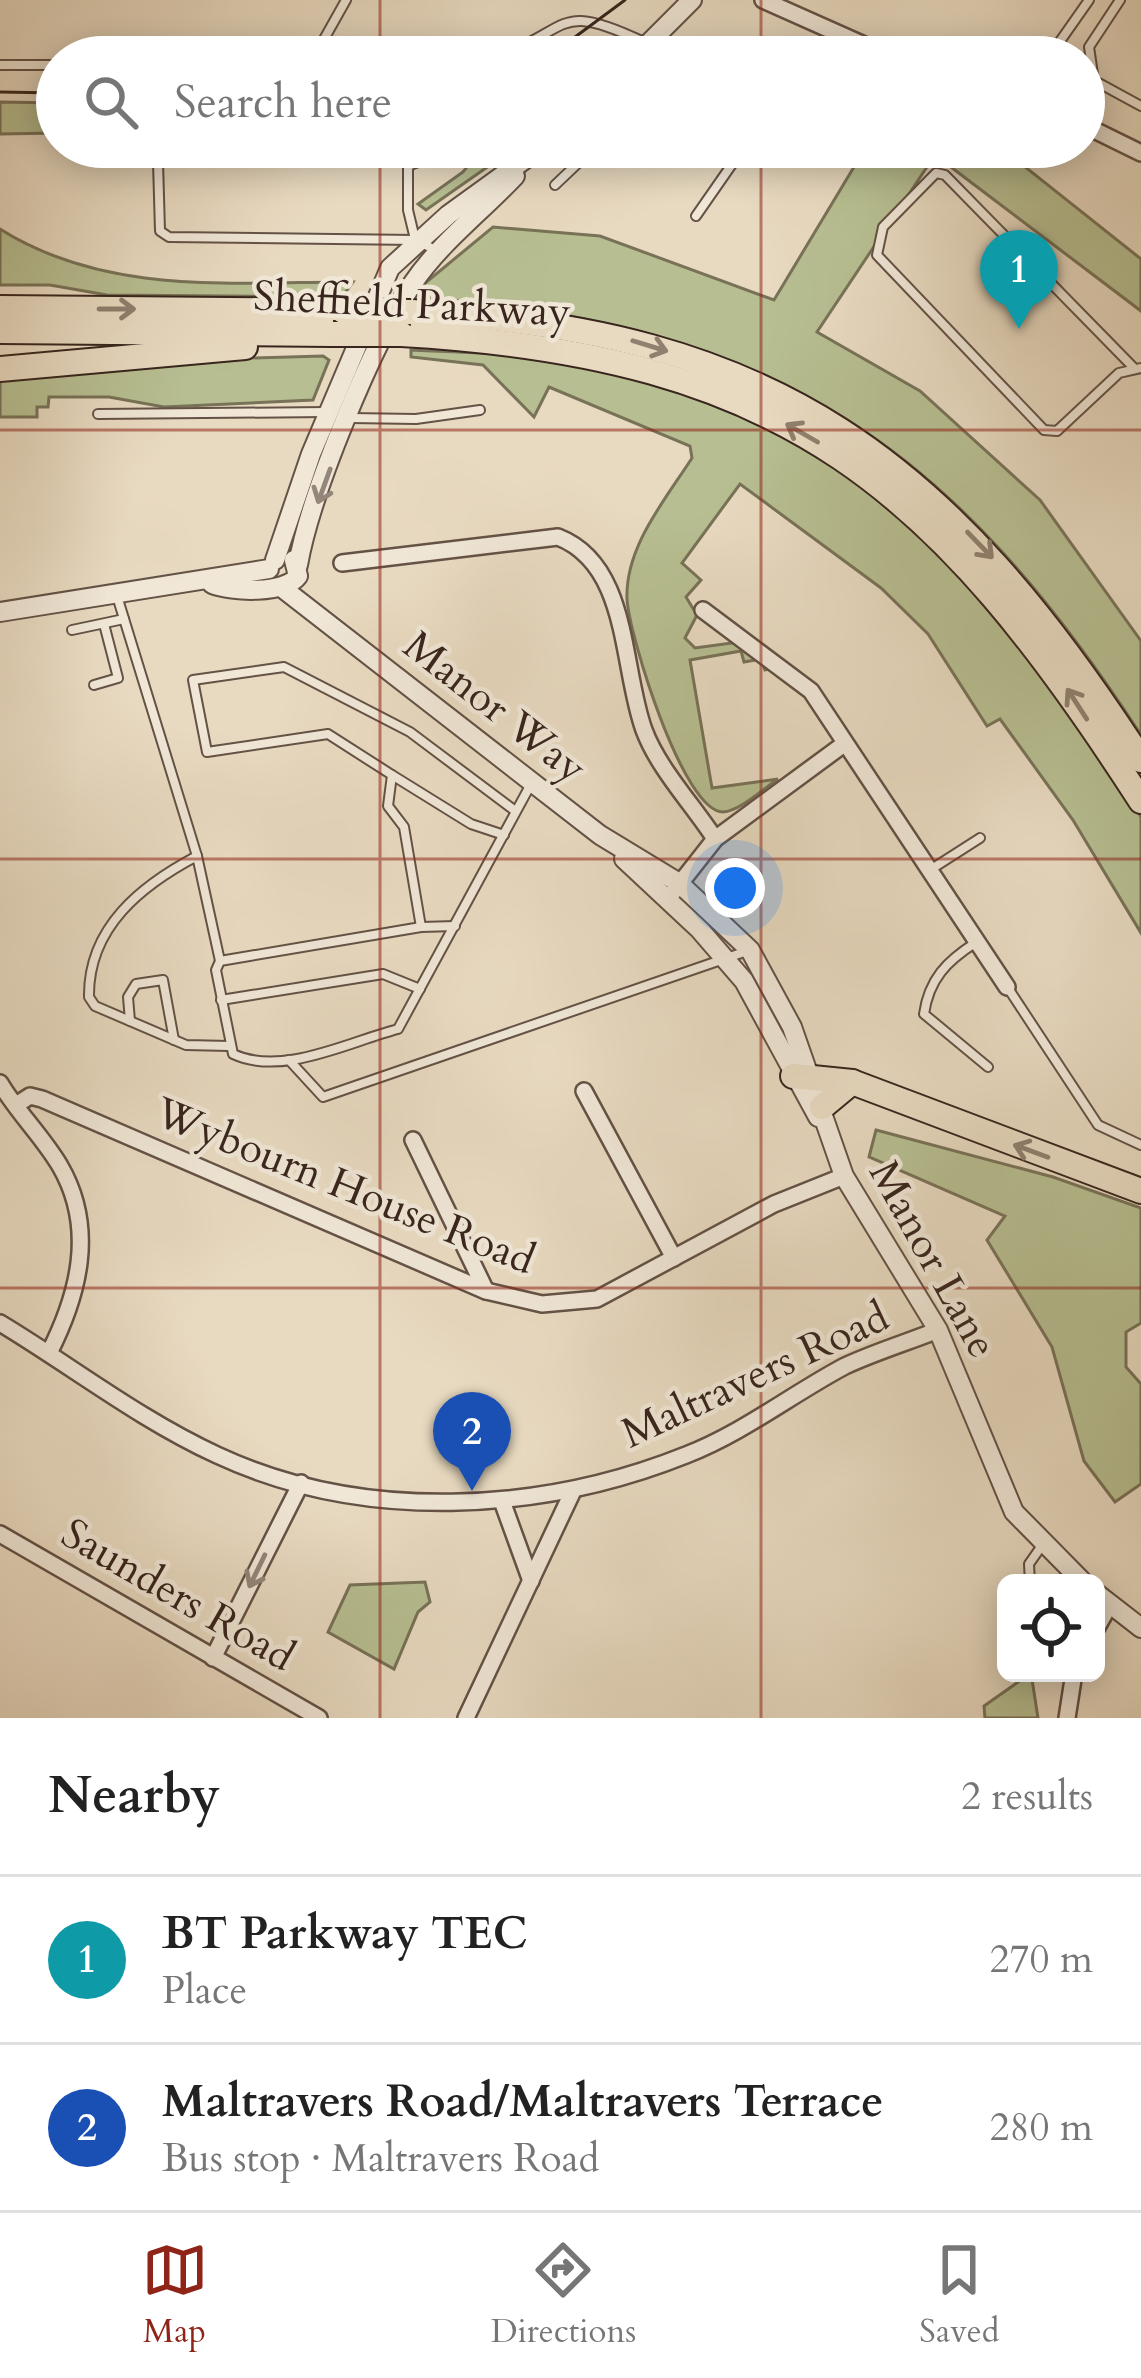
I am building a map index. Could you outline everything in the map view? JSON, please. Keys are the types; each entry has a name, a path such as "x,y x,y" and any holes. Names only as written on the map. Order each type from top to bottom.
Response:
{"highway":[{"name":"Sheffield Parkway","path":"0,308 336,328 396,327 517,342 624,362 696,383 817,441 901,501 984,581 1066,686 1141,801"},
{"name":"Sheffield Parkway","path":"0,331 396,327 506,318 629,340 727,372 836,427 913,481 974,538 1052,628 1141,760"},
{"path":"0,369 336,328"},
{"path":"801,1077 852,1082 1141,1191"},
{"path":"823,1117 852,1082"}],"street":[{"path":"656,36 692,0"},
{"path":"763,0 844,36"},
{"path":"1105,135 1141,153"},
{"path":"283,574 327,412 381,281 416,240 514,168"},
{"path":"283,574 402,302 440,253 523,168"},
{"path":"327,412 349,418"},
{"path":"342,563 558,537 583,547 605,574 645,734 715,839"},
{"path":"0,611 283,574"},
{"name":"Manor Way","path":"283,574 346,636 600,835 679,883 750,950"},
{"path":"703,610 811,691 1007,987"},
{"path":"667,900 715,839 844,743"},
{"name":"Manor Way","path":"600,835 727,960 801,1077"},
{"name":"Manor Lane","path":"750,950 792,1027 801,1077 823,1117 844,1176 938,1330 1014,1512 1075,1574"},
{"path":"0,1083 59,1163 79,1222 76,1293 49,1353"},
{"path":"584,1091 674,1258"},
{"name":"Wybourn House Road","path":"16,1105 31,1096 42,1099 486,1292 542,1304 597,1299 774,1204 844,1176"},
{"path":"413,1140 486,1292"},
{"name":"Maltravers Road","path":"0,1323 158,1425 222,1457 301,1483 364,1496 502,1501 572,1493 691,1453 848,1365 938,1330"},
{"path":"213,1658 301,1483"},
{"path":"466,1718 572,1493"},
{"path":"502,1501 531,1581"},
{"name":"Saunders Road","path":"0,1534 320,1718"},
{"path":"1105,1601 1141,1628"},
{"path":"1067,1718 1071,1682"}],"lane":[{"path":"326,36 346,0"},
{"path":"1064,36 1089,0"},
{"path":"1096,36 1120,0"},
{"path":"528,36 563,12 579,8"},
{"path":"608,14 628,36"},
{"path":"0,65 36,64"},
{"path":"1105,86 1141,106"},
{"path":"158,168 160,231 169,237 416,240 440,253"},
{"path":"409,168 407,209 416,240"},
{"path":"555,185 573,168"},
{"path":"696,216 729,168"},
{"path":"936,173 945,175 1137,368 1119,373 1057,430 1043,430 877,254 883,227 936,173"},
{"path":"349,418 416,419 480,410"},
{"path":"98,414 327,412"},
{"path":"116,594 197,856 220,961 216,970 229,1046 233,1054 249,1062 289,1060 398,1028 532,783"},
{"path":"72,630 124,619"},
{"path":"94,685 118,678 104,624"},
{"path":"504,835 471,824 328,734 207,752 193,680 284,667 410,732 514,810"},
{"path":"392,775 388,806 404,827 421,927"},
{"path":"928,871 980,838"},
{"path":"197,856 134,893 100,947 89,981 91,1003 173,1040 201,1048 229,1046"},
{"path":"220,961 421,927 455,926"},
{"path":"976,942 946,962 926,998 924,1014 988,1067"},
{"path":"289,1060 323,1097 750,950"},
{"path":"220,1000 382,974 420,988"},
{"path":"130,1021 128,997 136,983 163,980 173,1040"},
{"path":"1007,987 1098,1125 1141,1145"},
{"path":"1030,1574 1029,1564 1043,1544"}],"green space":[{"path":"0,102 36,103 36,133 0,134"},
{"path":"486,168 426,210 418,204 463,172"},
{"path":"853,168 926,168 817,332 920,391 1040,500 1141,641 1141,735 1071,634 999,549 925,477 845,419 758,372 661,337 552,313 429,298 418,289 493,227 600,236 774,300"},
{"path":"952,168 1026,168 1141,259 1141,311"},
{"path":"0,229 41,251 127,275 217,283 353,282 342,297 107,295 50,285 0,285"},
{"path":"411,350 549,357 630,370 715,397 791,433 858,478 919,530 975,588 1126,791 1141,817 1141,933 1073,820 1000,719 987,726 928,634 881,588 740,484 682,563 701,580 686,597 697,615 685,638 695,648 739,642 761,659 744,662 741,651 690,660 712,788 778,779 730,811 707,804 691,784 661,719 627,599 640,543 692,458 690,446 549,387 534,417 483,365 411,357"},
{"path":"323,356 329,360 313,400 164,407 109,397 49,397 48,407 37,407 37,417 0,417 0,376 106,362"},
{"path":"876,1130 1053,1177 1141,1208 1141,1323 1126,1332 1126,1367 1141,1384 1141,1484 1115,1502 1084,1461 1052,1347 987,1240 1005,1216 869,1157"},
{"path":"425,1582 430,1602 418,1612 394,1669 328,1632 350,1585"},
{"path":"1018,1682 1032,1682 1038,1718 985,1718 984,1706"}],"tram line":[{"path":"576,36 625,0"},
{"path":"0,92 36,93"}],"place":[{"name":"BT Parkway TEC","path":"1019,329"},
{"name":"Maltravers Road/Maltravers Terrace","path":"472,1491"}]}
